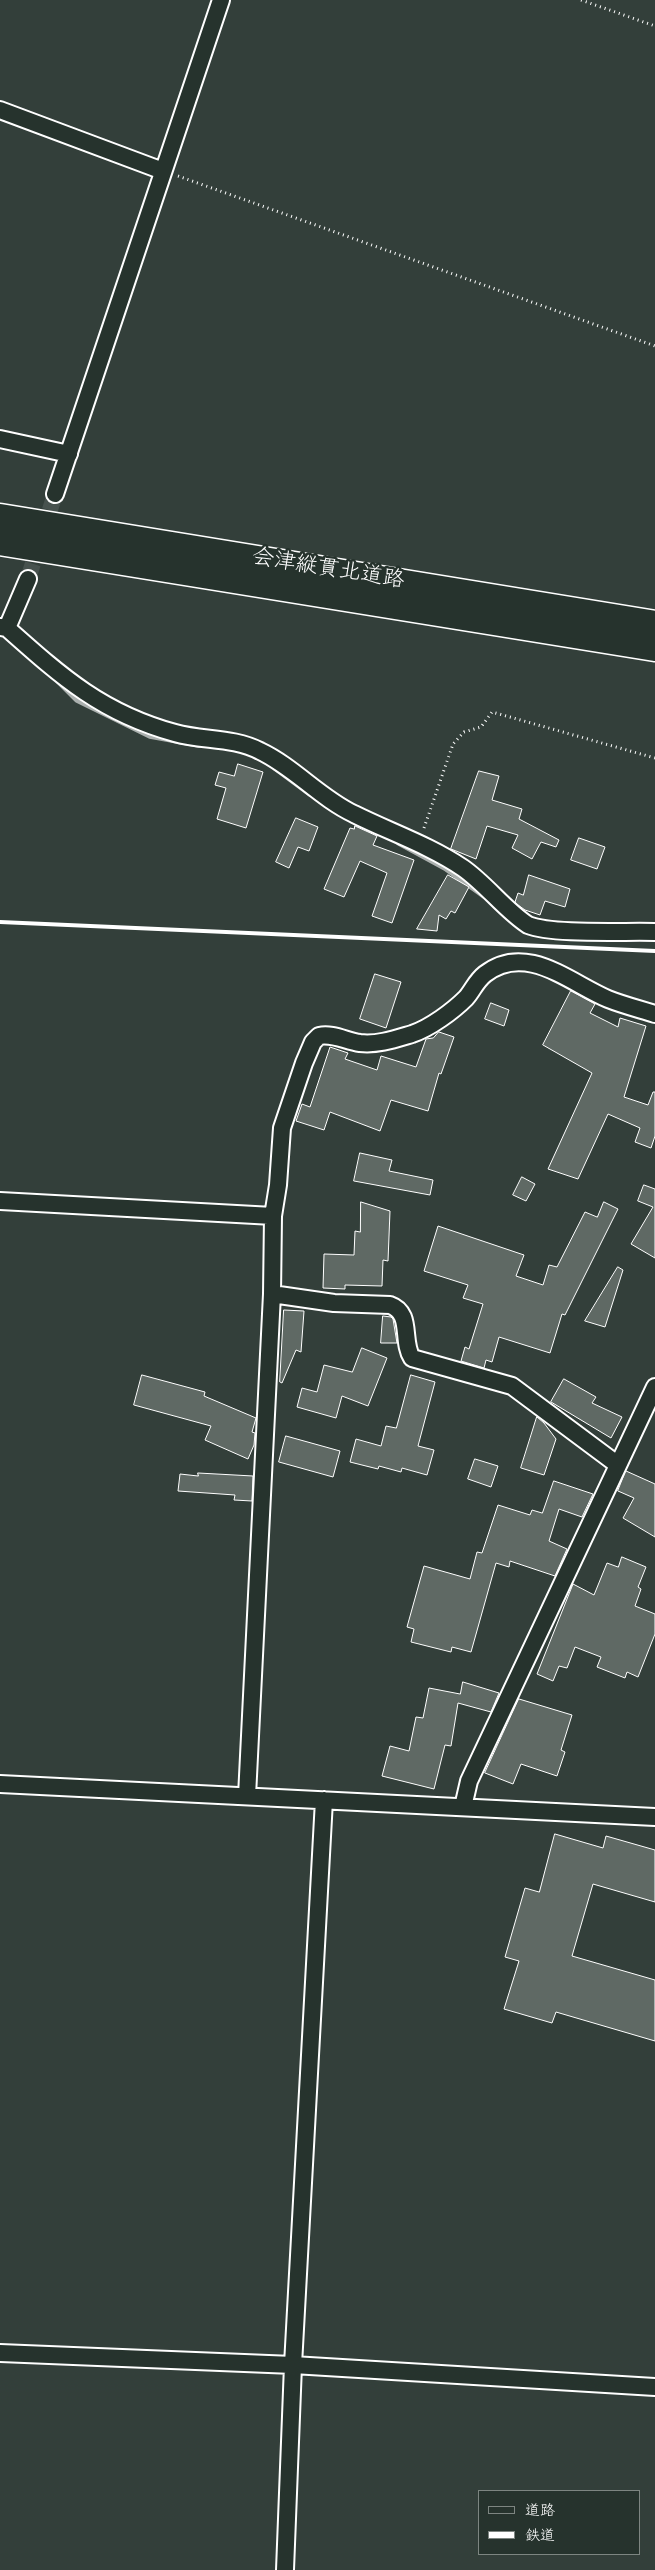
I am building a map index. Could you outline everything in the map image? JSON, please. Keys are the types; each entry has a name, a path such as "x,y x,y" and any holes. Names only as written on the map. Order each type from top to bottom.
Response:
{"highway":[{"name":"会津縦貫北道路","path":"0,518 655,625"},
{"name":"会津縦貫北道路","path":"0,541 655,647"}],"street":[{"path":"55,494 221,0"},
{"path":"0,110 163,171"},
{"path":"0,439 69,454"},
{"path":"28,578 4,628 63,678 115,711 144,724 186,736 227,740 258,750 275,759 347,810 419,844 462,867 500,898 520,920 536,928 655,932"},
{"path":"246,1796 272,1294 273,1216 278,1185 282,1128 304,1063 314,1042 319,1036 333,1035 371,1043 384,1042 414,1033 445,1015 462,1001 483,975 496,966 513,963 543,966 557,970 608,999 655,1014"},
{"path":"0,1201 273,1216"},
{"path":"272,1294 334,1303 390,1305 397,1308 404,1317 412,1358 516,1388 618,1465"},
{"path":"463,1807 469,1781 655,1387"},
{"path":"0,1784 655,1817"},
{"path":"285,2570 293,2365 324,1800"},
{"path":"0,2353 293,2365 655,2387"}],"path":[{"path":"581,0 655,26"},
{"path":"163,171 655,346"},
{"path":"419,844 454,744 464,732 481,727 492,712 655,758"}],"building":[{"path":"238,764 263,772 246,828 217,819 226,788 215,785 219,772 234,776"},
{"path":"479,771 499,776 492,800 522,809 519,819 559,840 556,847 541,842 532,859 512,848 518,835 487,826 476,859 451,849"},
{"path":"296,818 318,827 309,851 298,847 289,868 276,862"},
{"path":"355,826 377,836 373,845 414,860 392,923 372,916 387,873 360,861 344,897 324,889 350,828 354,829"},
{"path":"579,838 605,847 597,869 571,860"},
{"path":"448,875 469,887 455,913 451,911 446,919 439,915 437,931 417,929"},
{"path":"529,875 570,889 565,907 545,901 540,915 525,910 518,905 515,902 518,893 523,895"},
{"path":"375,974 401,982 386,1028 360,1019"},
{"path":"571,991 595,1004 590,1013 618,1027 620,1018 646,1026 624,1097 648,1105 653,1092 655,1092 655,1136 651,1148 635,1142 640,1128 608,1114 578,1179 548,1169 592,1073 543,1045"},
{"path":"491,1003 509,1010 504,1026 485,1019"},
{"path":"439,1032 454,1037 441,1074 439,1073 428,1111 391,1100 380,1131 330,1112 324,1130 296,1121 302,1104 310,1107 330,1047 348,1053 345,1059 377,1070 381,1056 416,1067 426,1039 433,1038"},
{"path":"360,1153 392,1160 389,1171 433,1180 430,1195 354,1181"},
{"path":"522,1177 535,1184 526,1201 513,1195"},
{"path":"644,1185 655,1189 655,1258 631,1244 653,1207 638,1201"},
{"path":"361,1202 390,1211 388,1261 383,1260 382,1286 345,1285 345,1289 323,1288 324,1254 354,1255 355,1231 360,1232"},
{"path":"604,1202 618,1209 565,1315 562,1314 550,1353 499,1337 492,1362 486,1360 484,1368 461,1361 465,1347 469,1349 483,1304 463,1298 468,1285 424,1271 438,1226 524,1255 516,1276 543,1285 549,1265 557,1267 585,1212 597,1217"},
{"path":"618,1267 623,1270 605,1327 585,1321"},
{"path":"284,1310 304,1311 301,1352 296,1350 282,1383 280,1382"},
{"path":"383,1316 393,1319 397,1343 381,1343"},
{"path":"362,1348 387,1358 368,1406 342,1396 336,1418 297,1407 302,1388 317,1392 324,1365 352,1372"},
{"path":"142,1375 205,1392 204,1396 256,1418 252,1432 255,1433 254,1445 248,1459 205,1440 211,1426 134,1405"},
{"path":"411,1375 435,1382 418,1446 434,1450 427,1475 402,1468 401,1472 379,1466 378,1469 350,1462 356,1439 381,1446 386,1426 396,1428"},
{"path":"564,1379 596,1397 592,1403 622,1417 611,1438 551,1402"},
{"path":"537,1417 556,1439 544,1475 521,1468"},
{"path":"286,1436 340,1451 333,1477 279,1462"},
{"path":"475,1459 498,1466 491,1487 468,1479"},
{"path":"626,1471 655,1484 655,1537 623,1518 634,1498 618,1491"},
{"path":"198,1473 253,1476 252,1501 234,1500 235,1495 178,1491 180,1474 198,1476"},
{"path":"554,1481 593,1494 582,1517 559,1509 549,1541 567,1549 555,1576 510,1561 509,1567 496,1563 471,1652 452,1647 451,1652 411,1642 414,1629 407,1627 424,1566 470,1579 477,1552 482,1553 498,1505 530,1515 532,1510 542,1513"},
{"path":"622,1557 646,1567 638,1587 641,1589 635,1606 655,1614 655,1634 638,1677 627,1672 625,1678 597,1667 601,1657 575,1647 567,1668 559,1666 553,1681 537,1674 573,1584 594,1595 607,1563 618,1567"},
{"path":"463,1682 499,1693 491,1712 458,1703 451,1746 445,1745 434,1789 382,1776 390,1746 409,1751 416,1717 423,1718 429,1688 460,1694"},
{"path":"519,1699 572,1715 561,1750 565,1752 557,1776 521,1764 513,1784 485,1773"},
{"path":"555,1834 603,1848 606,1836 655,1850 655,1902 593,1884 572,1956 655,1980 655,2041 556,2012 552,2023 504,2009 519,1961 505,1957 525,1888 539,1892"}],"waterway":[{"path":"58,681 77,700 150,736 199,745"},
{"path":"275,768 310,794"},
{"path":"399,843 445,868 484,896"}],"tunnel":[{"path":"28,579 55,494"}],"railway":[{"path":"0,922 655,951"}]}
